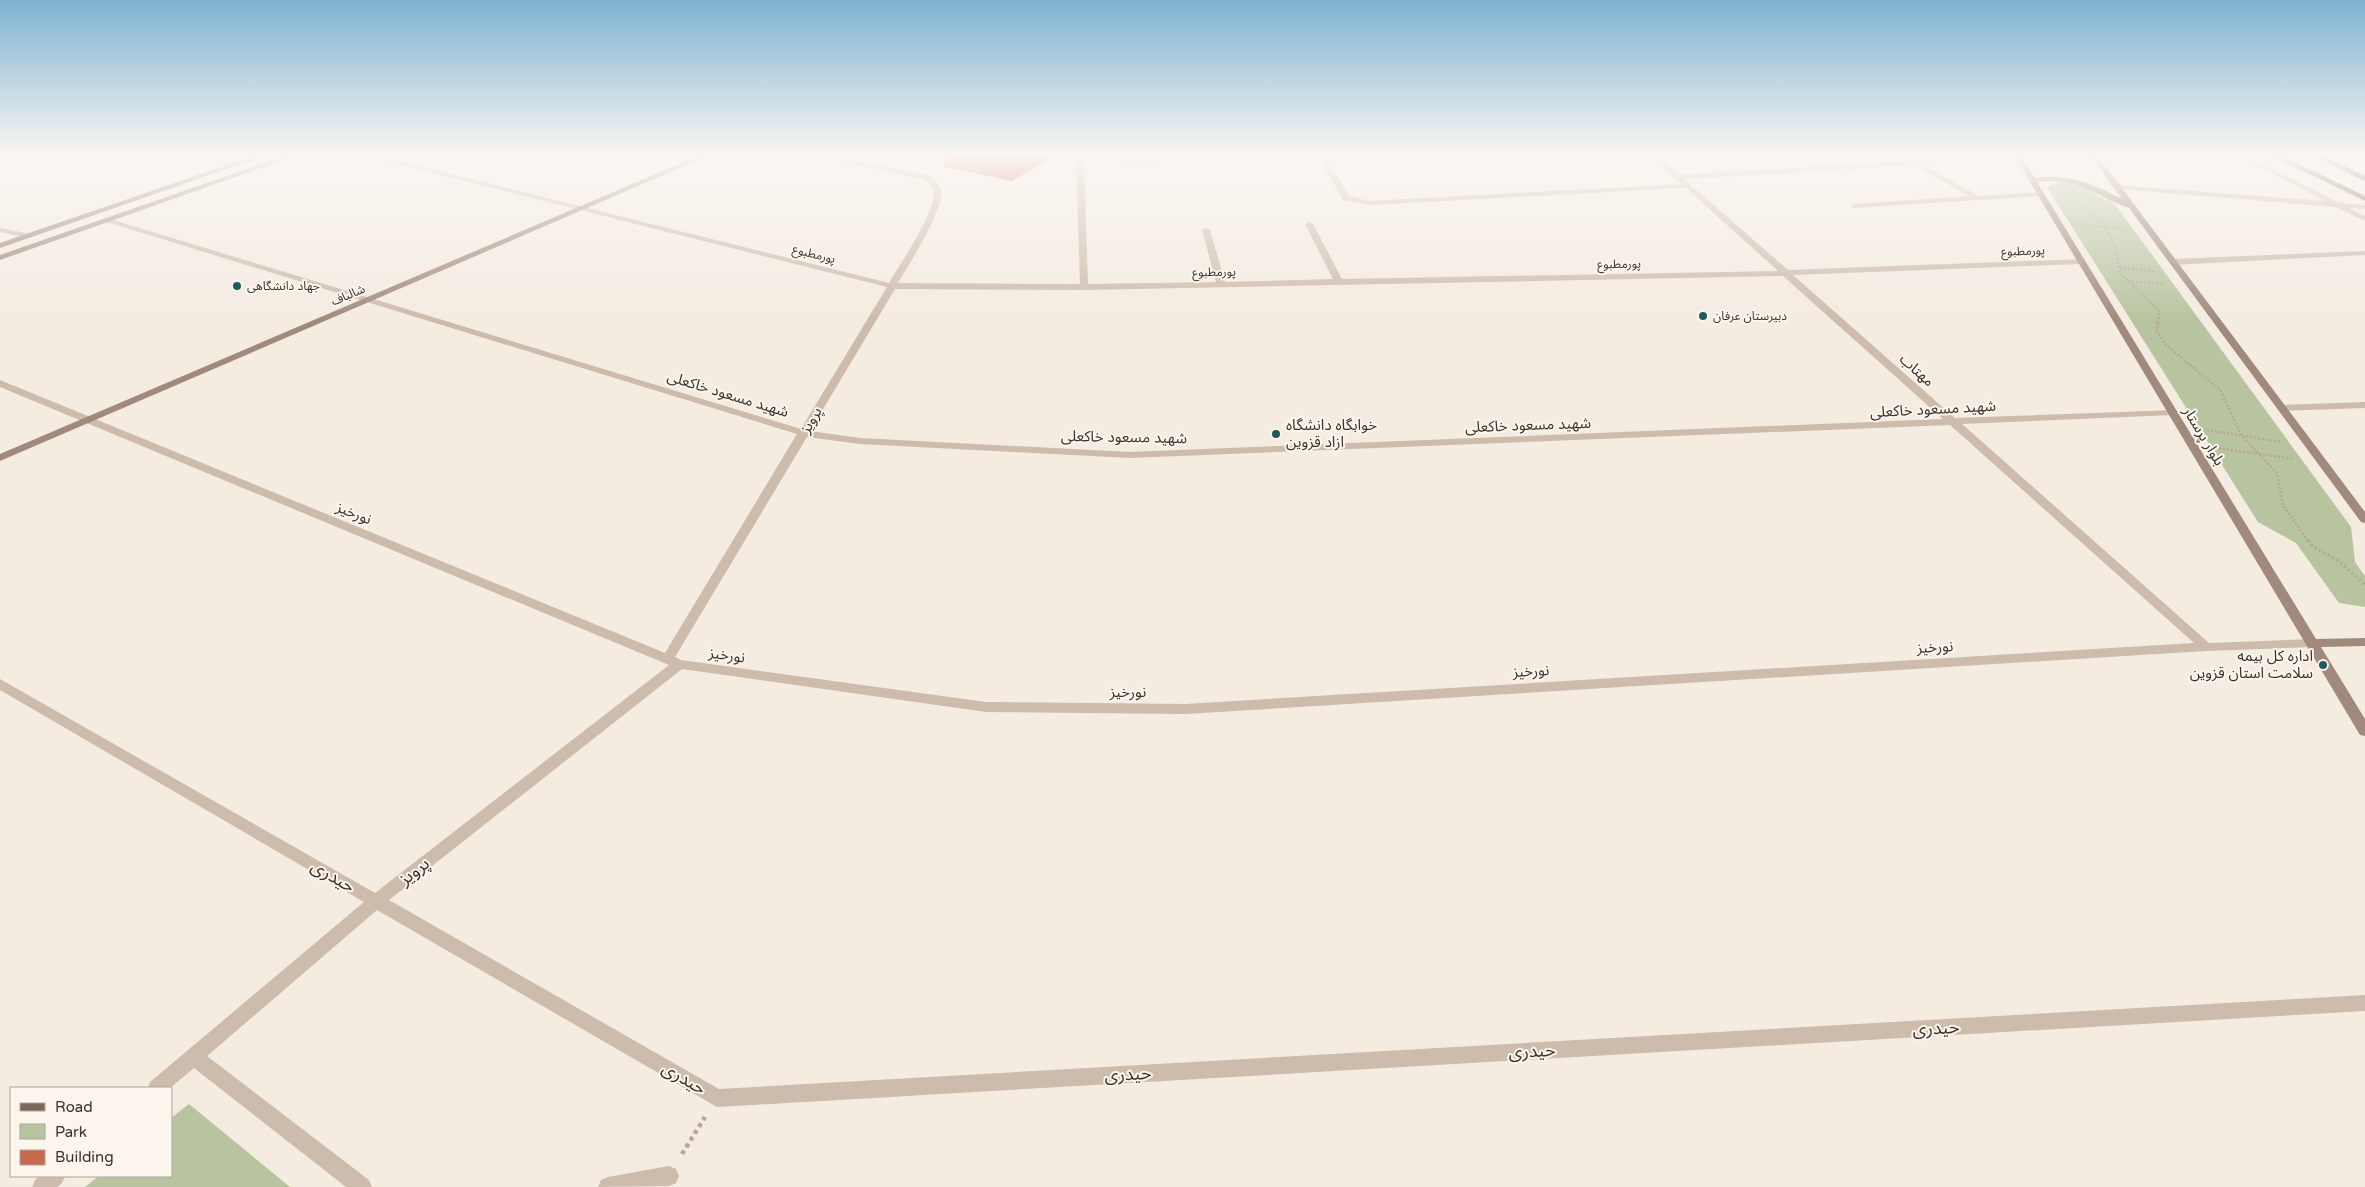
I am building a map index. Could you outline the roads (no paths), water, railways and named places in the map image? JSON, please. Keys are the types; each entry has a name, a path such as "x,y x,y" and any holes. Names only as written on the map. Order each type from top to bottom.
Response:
{"street":[{"path":"0,246 103,210"},
{"path":"0,258 138,210"},
{"name":"شالباف","path":"0,458 578,210"},
{"name":"پورمطبوع","path":"581,210 892,286 1084,287 1785,273 2081,261"},
{"name":"پرویز","path":"158,1087 376,901 673,662 804,433 892,286 933,210"},
{"path":"1082,210 1084,287"},
{"name":"مهتاب","path":"1714,210 2206,647"},
{"name":"بلوار پرستار","path":"2051,210 2365,731"},
{"path":"2134,210 2365,520"},
{"path":"2347,210 2365,219"},
{"name":"شهید مسعود خاکعلی","path":"107,221 804,433 860,441 1129,455 1185,454 1954,423 2172,412"},
{"path":"1309,224 1339,282"},
{"path":"0,230 28,236"},
{"path":"1206,230 1221,284"},
{"path":"2172,262 2365,253"},
{"name":"نورخیز","path":"0,383 673,662 986,707 1185,709 2206,647 2312,643"},
{"path":"2281,408 2365,405"},
{"path":"2312,643 2365,642"},
{"name":"حیدری","path":"0,684 717,1098 2365,1003"},
{"path":"194,1057 362,1187"},
{"path":"608,1187 669,1176"},
{"path":"42,1187 54,1177"}],"place":[{"name":"جهاد دانشگاهی","path":"237,286"},
{"name":"دبیرستان عرفان","path":"1703,316"},
{"name":"خوابگاه دانشگاه ازاد قزوین","path":"1276,434"},
{"name":"اداره کل بیمه سلامت استان قزوین","path":"2323,665"}]}
